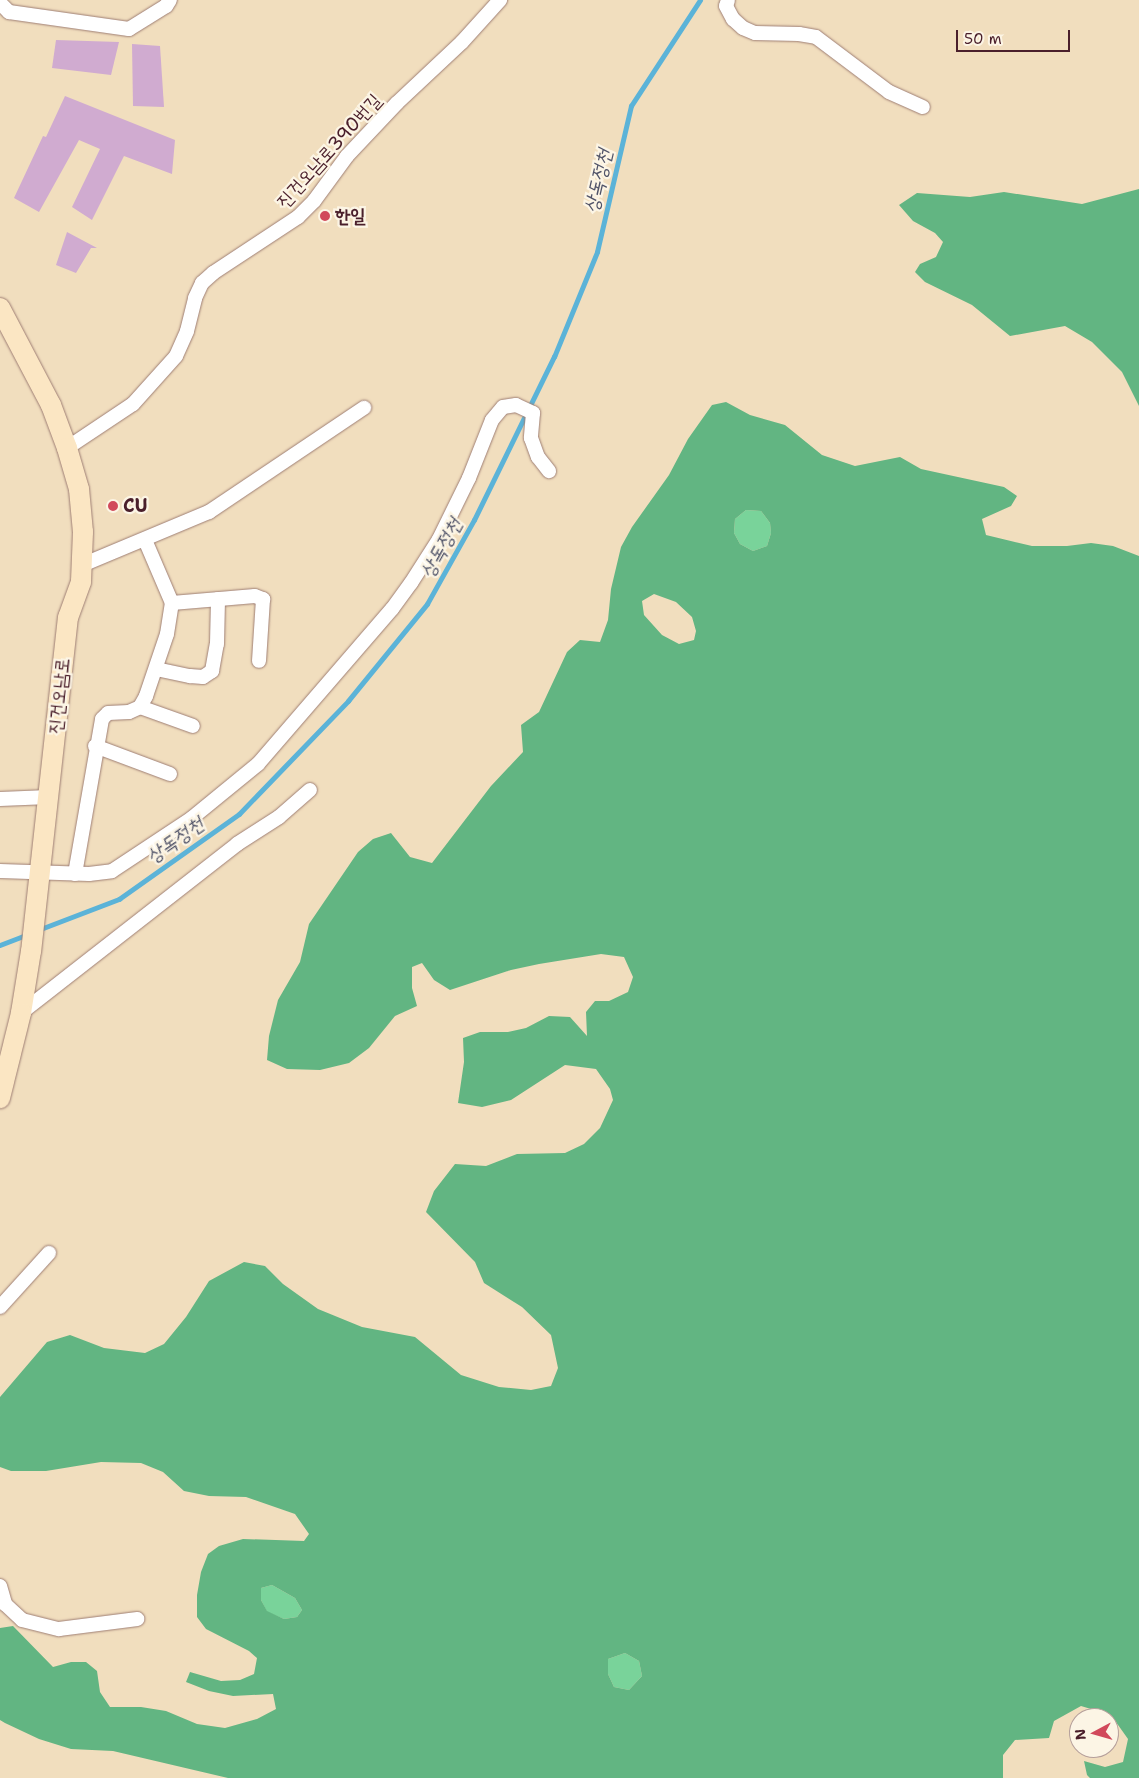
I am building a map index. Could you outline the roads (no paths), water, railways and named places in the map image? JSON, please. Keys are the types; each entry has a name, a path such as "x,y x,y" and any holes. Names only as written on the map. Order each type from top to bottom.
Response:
{"main road":[{"name":"진건오남로","path":"0,308 52,405 79,489 83,532 81,582 68,617 49,798 21,1013 0,1098"}],"street":[{"path":"0,3 9,12 129,28 166,6 170,0"},
{"name":"진건오남로390번길","path":"67,448 133,404 176,356 187,330 195,298 202,283 213,273 298,217 314,201 347,156 397,103 462,42 500,0"},
{"path":"728,0 726,6 733,20 743,28 755,33 799,34 816,37 890,92 923,107"},
{"path":"0,871 102,874 119,867 192,818 258,764 392,609 439,539 469,478 497,412 507,405 526,408 535,415 531,433 534,449 549,471"},
{"path":"82,565 209,512 364,408"},
{"path":"75,874 95,746 102,719 105,715 115,711 129,712 140,707 156,669 167,634 172,603 145,540"},
{"path":"172,603 255,596 263,600 258,661"},
{"path":"156,669 203,677 212,671 217,644 218,599"},
{"path":"140,707 193,726"},
{"path":"95,746 170,774"},
{"path":"21,1013 237,844 279,817 310,790"},
{"path":"0,799 49,798"},
{"path":"0,1307 49,1253"},
{"path":"0,1586 5,1604 22,1620 59,1629 137,1618"}],"waterway":[{"name":"상독정천","path":"38,930 119,899 239,814 348,701 427,604 474,520 554,357 597,252 631,106 700,0"},
{"name":"상독정천","path":"0,945 26,935"}],"place":[{"name":"한일","path":"325,216"},
{"name":"CU","path":"113,506"}]}
